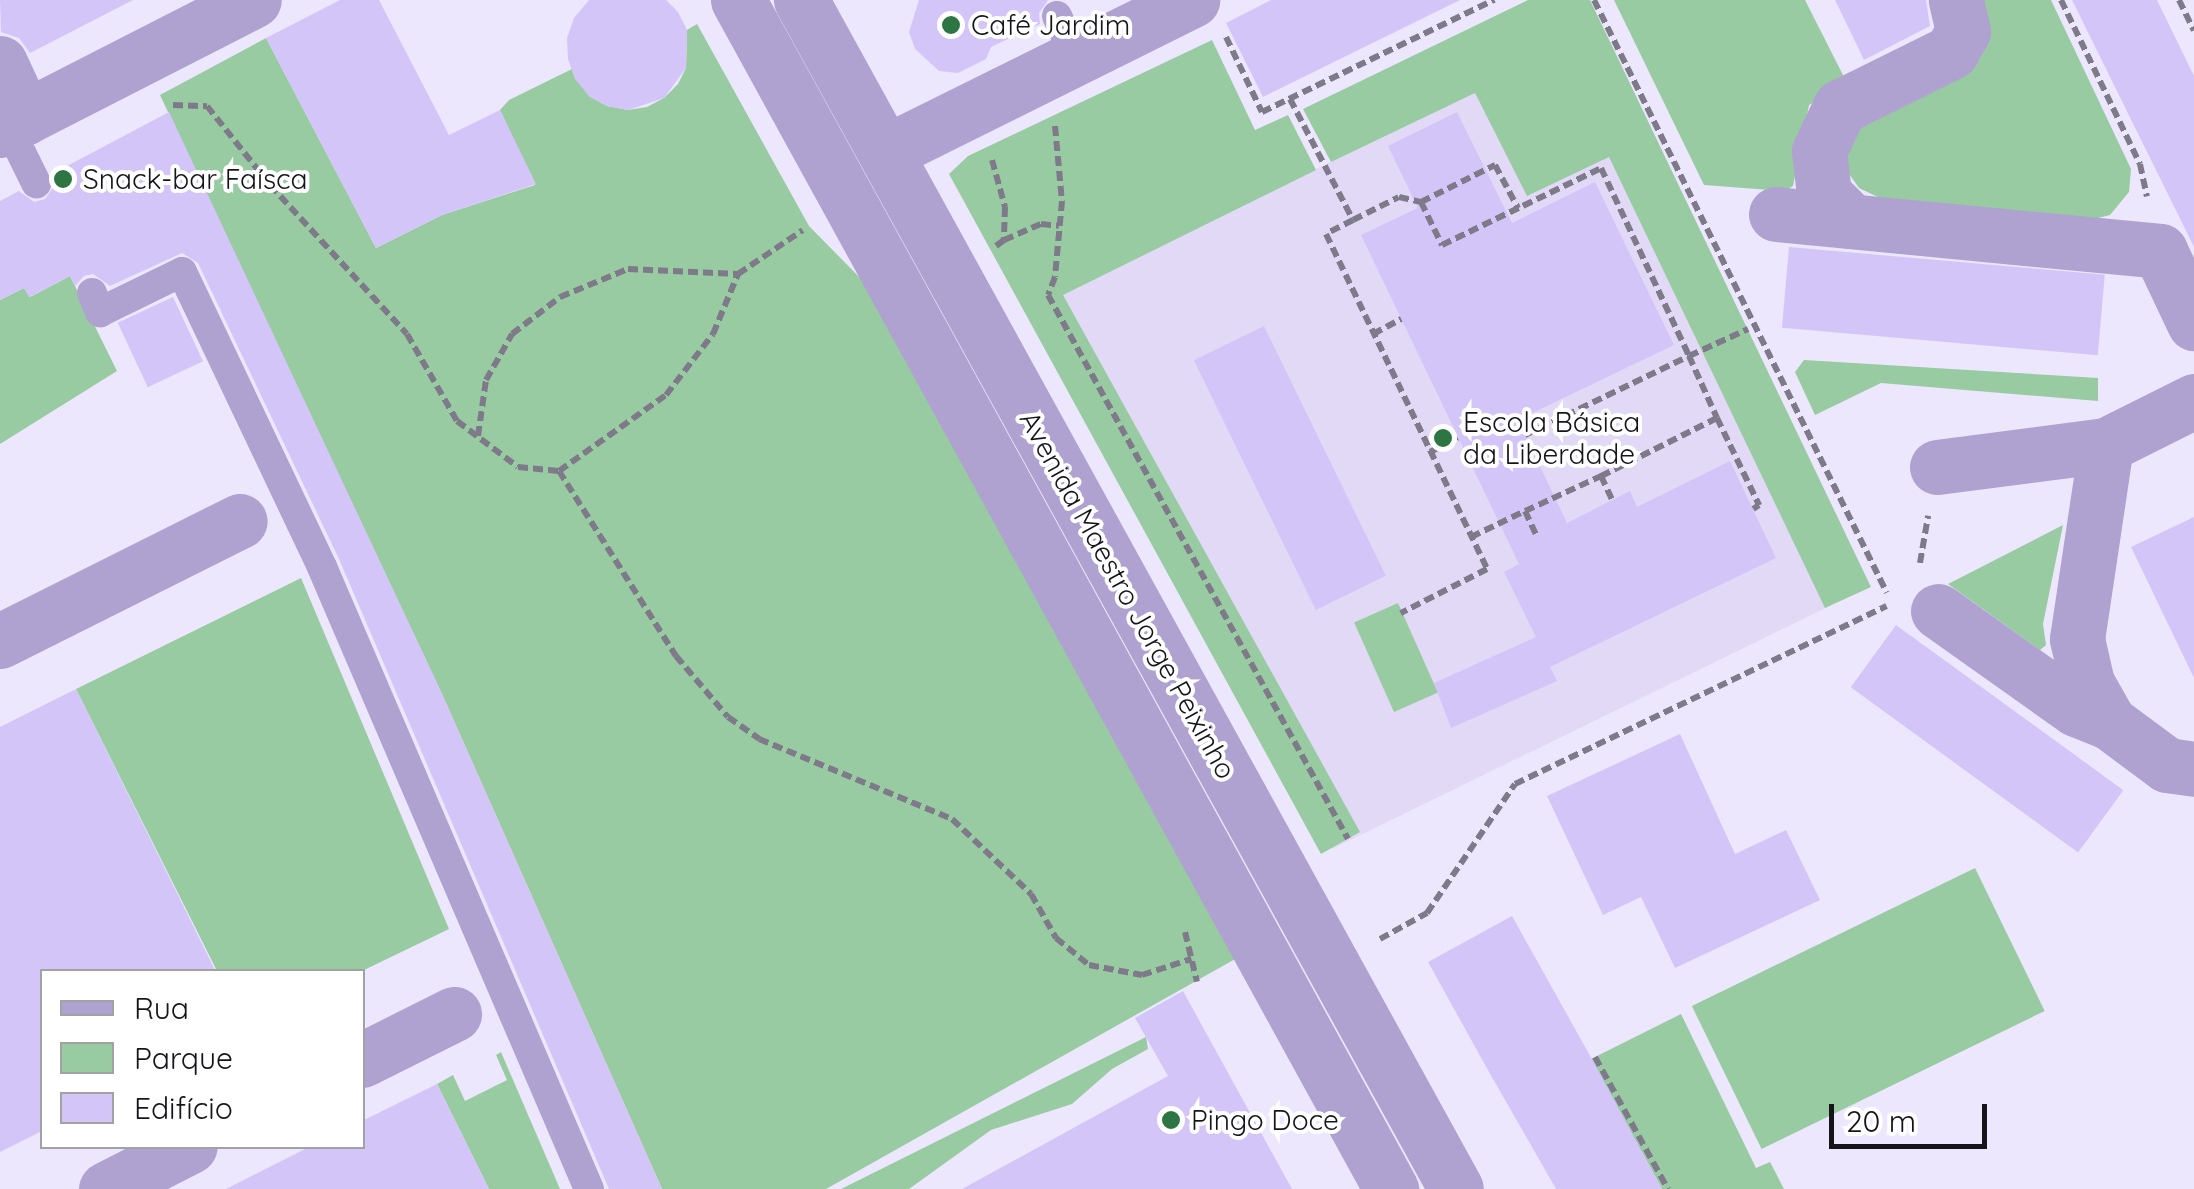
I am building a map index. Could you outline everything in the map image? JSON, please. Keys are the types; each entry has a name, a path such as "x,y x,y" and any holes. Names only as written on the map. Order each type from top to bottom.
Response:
{"street":[{"path":"0,63 11,125 254,0"},
{"name":"Avenida Maestro Jorge Peixinho","path":"738,0 1391,1189"},
{"name":"Avenida Maestro Jorge Peixinho","path":"801,0 1456,1189"},
{"path":"1852,221 1824,194 1819,151 1840,108 1951,52 1964,30 1956,0"},
{"path":"886,152 1066,36 1208,16"},
{"path":"1776,214 2160,251 2194,323"},
{"path":"1937,467 2106,445 2194,402"},
{"path":"2106,445 2077,638 2087,683 2109,722"},
{"path":"0,642 240,522"},
{"path":"1938,611 2076,708 2109,722 2166,765 2194,770"},
{"path":"365,1058 454,1014"},
{"path":"106,1189 184,1149"}],"lane":[{"path":"11,125 36,183"},
{"path":"92,293 100,312 182,272 322,568 589,1189"}],"path":[{"path":"1208,16 1262,112 1494,0"},
{"path":"1333,966 1428,913 1515,784 1892,604 1594,0"},
{"path":"2060,0 2140,164 2160,251"},
{"path":"2179,0 2194,31"},
{"path":"142,56 164,104 208,106 270,185 407,334 457,421 518,467 558,471 666,395 714,334 738,274"},
{"path":"1290,99 1353,220"},
{"path":"1053,116 1061,151 1060,226 1055,277 1048,295 1348,839"},
{"path":"986,148 1000,174 1006,207 1004,240"},
{"path":"1401,612 1487,569 1326,234 1399,198 1421,202 1495,166 1518,208"},
{"path":"1421,202 1442,245 1600,168 1759,506 1753,509"},
{"path":"478,438 486,380 512,334 560,297 628,269 738,274 850,202"},
{"path":"991,250 1041,224 1060,226"},
{"path":"1373,334 1401,319"},
{"path":"1526,435 1748,328"},
{"path":"1471,537 1717,418"},
{"path":"1430,452 1458,438"},
{"path":"1937,467 1915,594 1938,611"},
{"path":"558,471 676,656 728,716 759,738 952,820 1031,894 1056,938 1089,965 1142,975 1191,959"},
{"path":"1601,476 1612,500"},
{"path":"1525,512 1538,537"},
{"path":"1595,1058 1668,1189"}],"shaded area":[{"name":"Escola Básica da Liberdade","path":"1558,51 1829,606 1333,848 1062,293"}],"green space":[{"path":"1528,0 1590,0 1871,587 1825,608 1609,157 1527,196 1475,93 1331,162 1303,109"},
{"path":"1614,0 1805,0 1847,83 1809,105 1793,186 1785,191 1704,185"},
{"path":"1983,0 2051,0 2131,169 2129,192 2110,215 2094,219 1882,199 1859,188 1845,168 1847,142"},
{"path":"697,24 809,226 865,283 1237,958 826,1189 662,1189 442,694 160,95 266,38 376,248 442,215 535,185 500,110 509,100 572,69 589,96 607,106 628,110 647,107 678,84 686,68 687,30"},
{"path":"1212,40 1255,130 1288,115 1316,170 1063,295 1360,832 1321,854 949,174 968,156"},
{"path":"70,276 117,371 0,444 0,300 24,288 30,297"},
{"path":"1804,360 2098,378 2098,401 1881,383 1815,415 1795,372"},
{"path":"2063,525 2043,624 2046,645 2040,650 1948,584"},
{"path":"301,578 449,929 365,970 216,969 76,689"},
{"path":"1398,603 1438,693 1394,712 1354,623"},
{"path":"1975,868 2045,1011 1762,1149 1692,1006"},
{"path":"1681,1014 1756,1168 1770,1162 1784,1189 1662,1189 1591,1059"},
{"path":"1146,1037 1148,1049 1112,1069 1072,1104 991,1130 909,1189 841,1189"},
{"path":"501,1052 560,1189 489,1189 437,1084 453,1075 465,1101 507,1080 496,1055"}],"building":[{"path":"0,0 133,0 30,53 19,38 1,32"},
{"path":"340,0 379,0 449,135 500,110 536,184 442,215 376,248 266,38"},
{"path":"589,0 666,0 678,12 687,30 686,68 664,98 628,110 607,106 589,96 575,79 568,59 567,38 574,18"},
{"path":"919,0 1048,0 1039,13 1040,24 991,47 986,59 958,73 939,71 915,49 909,32"},
{"path":"1271,0 1460,0 1263,97 1226,23"},
{"path":"1835,0 1926,0 1930,26 1864,60"},
{"path":"2072,0 2157,0 2194,76 2194,247"},
{"path":"169,112 442,694 662,1189 609,1189 339,559 198,263 182,253 110,286 93,274 84,276 75,286 70,276 29,297 24,288 0,300 0,201 19,191 34,202 45,199 55,185 52,174"},
{"path":"1457,112 1512,223 1595,182 1674,345 1518,420 1567,523 1630,491 1637,507 1730,461 1776,558 1550,667 1557,681 1451,728 1434,683 1536,637 1504,572 1519,564 1361,235 1418,208 1388,146"},
{"path":"1789,247 2105,275 2098,355 1782,328"},
{"path":"173,297 203,361 148,387 118,323"},
{"path":"1264,326 1386,576 1316,610 1194,360"},
{"path":"2194,517 2194,678 2131,547"},
{"path":"1896,625 2123,790 2078,852 1851,687"},
{"path":"76,689 215,969 40,969 40,1132 0,1152 0,727"},
{"path":"1680,734 1735,854 1786,830 1820,900 1675,968 1641,897 1603,915 1547,796"},
{"path":"1512,916 1662,1189 1556,1189 1428,962"},
{"name":"Pingo Doce","path":"1183,991 1292,1189 962,1189 1168,1076 1135,1018"},
{"path":"437,1084 489,1189 226,1189 305,1149 365,1149 365,1120"}],"place":[{"name":"Café Jardim","path":"951,25"},
{"name":"Snack-bar Faísca","path":"63,179"},
{"name":"Escola Básica da Liberdade","path":"1443,438"},
{"name":"Pingo Doce","path":"1171,1120"}]}
